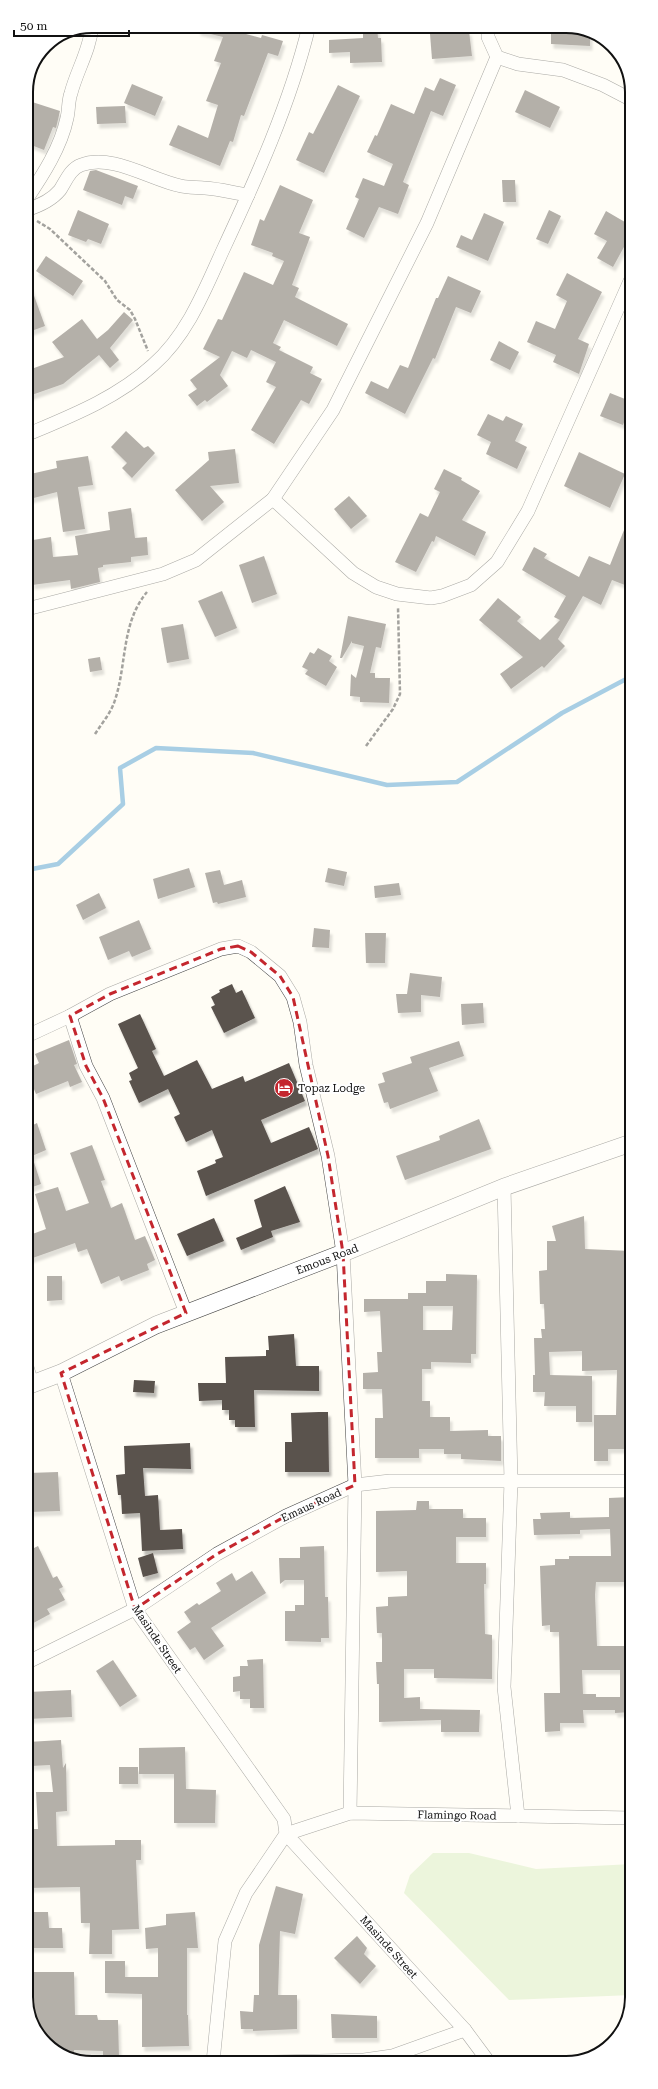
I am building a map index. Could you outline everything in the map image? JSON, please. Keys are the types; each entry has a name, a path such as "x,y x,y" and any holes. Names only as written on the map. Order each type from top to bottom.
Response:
{"street":[{"path":"33,190 44,173 67,118 70,94 90,43 91,33"},
{"path":"33,432 89,407 126,387 154,365 175,342 194,311 248,195 299,69 308,33"},
{"path":"488,33 488,37 498,57 518,64 563,70 603,85 625,96"},
{"path":"33,607 164,574 196,560 273,499 333,410 427,223 498,57"},
{"path":"33,210 48,201 59,191 71,173 78,166 87,163 104,163 128,167 182,187 206,188 248,195"},
{"path":"273,499 353,573 376,587 397,594 431,598 448,594 471,585 497,562 528,511 625,292"},
{"path":"33,1033 70,1016 110,994 222,949 238,946 252,952 280,976 293,997 300,1022 306,1065 328,1156 343,1253 355,1485 350,1813"},
{"path":"70,1016 86,1066 103,1098 186,1314"},
{"name":"Emous Road","path":"33,1384 61,1373 156,1325 343,1253 504,1187 625,1145"},
{"path":"504,1187 511,1481 504,1688 518,1816"},
{"name":"Masinde Street","path":"61,1373 135,1609 284,1819 286,1834 465,2030 484,2056"},
{"name":"Emaus Road","path":"33,1660 135,1609 217,1554 286,1516 355,1485 390,1481 625,1481"},
{"name":"Flamingo Road","path":"286,1834 350,1813 625,1818"},
{"path":"214,2056 225,1940 246,1893 286,1834"},
{"path":"392,2056 465,2030"}],"path":[{"path":"33,217 50,229 105,281 117,300 130,310 154,365"},
{"path":"95,734 107,716 116,698 134,611 142,598 164,574"},
{"path":"366,746 393,709 400,694 401,663 397,594"}],"highlighted area":[{"path":"238,946 251,952 280,976 293,997 328,1156 343,1253 355,1485 286,1516 217,1554 135,1609 61,1373 186,1313 103,1098 86,1066 70,1016 110,994 221,949"}],"green space":[{"path":"433,1853 469,1853 536,1869 625,1864 625,1995 509,2000 404,1893 410,1875"}],"building":[{"path":"206,33 242,33 261,38 262,35 283,41 278,56 268,53 244,116 241,115 233,142 230,141 220,166 169,145 178,125 208,138 218,105 206,101 221,63 214,61 223,37"},
{"path":"363,33 378,33 378,38 381,38 382,62 350,63 350,52 329,53 329,40 363,38"},
{"path":"469,33 472,56 432,59 430,34"},
{"path":"551,33 577,34 590,39 590,46 551,44"},
{"path":"440,78 456,85 443,116 431,111 403,182 409,185 398,214 379,207 364,238 346,229 359,199 355,197 363,178 384,186 393,164 367,152 375,135 377,136 391,104 414,114 425,87 434,91"},
{"path":"132,84 163,97 155,116 124,103"},
{"path":"338,85 360,96 324,173 296,160 309,132 313,134"},
{"path":"525,90 560,107 550,128 515,112"},
{"path":"33,102 60,111 56,128 53,127 44,150 33,146"},
{"path":"125,106 126,123 97,124 96,107"},
{"path":"96,170 138,186 133,199 125,196 122,205 83,190 90,171"},
{"path":"502,180 515,180 516,202 503,202"},
{"path":"280,185 313,200 299,233 310,237 292,285 299,288 295,297 348,324 337,346 284,320 273,343 281,347 279,350 313,367 310,373 322,379 309,404 301,400 274,444 251,430 276,387 266,382 276,362 251,350 247,358 232,351 220,375 228,386 207,402 205,400 197,406 188,395 197,389 190,380 220,357 203,349 218,319 222,320 244,272 273,285 284,261 272,256 273,253 251,245 260,219 264,221"},
{"path":"78,210 109,224 101,244 88,239 86,242 68,235"},
{"path":"549,210 561,216 548,244 536,239"},
{"path":"606,211 625,222 625,245 613,267 597,258 607,241 594,234"},
{"path":"484,213 504,222 488,261 456,247 461,235 472,240"},
{"path":"46,256 83,281 73,296 36,271"},
{"path":"567,273 602,292 578,339 589,344 579,374 553,362 556,355 527,342 536,321 555,329 567,301 556,295"},
{"path":"448,276 481,291 471,313 456,307 435,359 433,358 405,414 365,393 371,381 388,389 400,365 408,368 436,298 438,298"},
{"path":"33,293 45,326 33,330"},
{"path":"124,312 133,320 110,348 119,360 110,368 99,355 63,384 33,395 33,368 64,357 52,342 82,319 97,339 108,330"},
{"path":"499,341 519,352 510,370 490,360"},
{"path":"610,393 625,399 625,420 623,425 600,416"},
{"path":"488,414 503,421 506,416 523,424 515,441 527,447 517,469 486,454 491,442 477,435"},
{"path":"126,431 144,448 148,446 155,453 132,478 122,468 127,463 111,447"},
{"path":"235,449 239,483 210,486 224,502 202,521 175,490 209,460 208,452"},
{"path":"579,452 625,474 610,508 564,486"},
{"path":"88,456 93,485 78,487 85,529 63,532 57,492 33,498 33,473 57,468 56,461"},
{"path":"444,469 462,478 461,480 480,491 462,520 486,532 475,556 436,536 416,572 395,562 420,513 428,517 440,492 434,489"},
{"path":"349,496 367,516 351,529 334,509"},
{"path":"131,508 135,538 147,537 148,555 131,557 131,562 103,565 103,567 98,568 100,582 71,589 70,580 33,585 33,540 51,537 53,557 78,555 75,536 110,530 108,512"},
{"path":"625,528 625,585 612,580 601,605 583,596 558,639 565,646 544,668 542,666 511,689 500,674 523,657 479,620 498,598 521,617 517,621 540,640 560,620 554,617 566,596 522,570 534,547 547,554 544,558 579,577 589,556 610,565"},
{"path":"264,556 277,594 252,603 239,565"},
{"path":"222,591 237,628 215,637 198,601"},
{"path":"348,616 386,624 381,648 376,647 370,673 375,673 375,678 390,678 389,703 360,702 360,697 350,696 351,674 356,678 364,646 352,643 352,641 342,658 340,658"},
{"path":"183,624 189,659 167,663 161,628"},
{"path":"318,648 332,656 329,661 337,667 326,686 305,674 308,670 302,667 310,652 314,654"},
{"path":"100,657 102,670 90,672 88,659"},
{"path":"189,868 195,887 158,899 153,879"},
{"path":"328,868 347,872 344,886 325,882"},
{"path":"220,870 224,885 242,880 246,897 218,904 217,902 213,903 205,873"},
{"path":"399,883 401,895 375,898 374,886"},
{"path":"99,893 106,908 83,920 76,905"},
{"path":"139,920 151,949 132,957 129,951 108,960 99,937"},
{"path":"314,928 330,930 329,948 312,947"},
{"path":"365,933 386,933 385,963 366,963"},
{"path":"410,973 442,977 440,997 421,995 421,1012 398,1013 396,994 407,994"},
{"path":"232,984 236,993 242,990 255,1018 224,1033 211,1007 215,1005 211,997 220,992 219,990"},
{"path":"483,1003 484,1023 462,1025 461,1004"},
{"path":"140,1014 156,1049 152,1051 164,1076 197,1060 212,1089 243,1076 245,1082 289,1063 305,1101 261,1120 271,1143 309,1127 318,1149 206,1196 197,1171 216,1163 215,1160 223,1157 212,1130 186,1142 174,1117 180,1114 168,1089 139,1103 129,1081 132,1080 129,1073 138,1068 118,1024"},
{"path":"69,1040 77,1064 74,1065 82,1082 70,1087 68,1081 36,1094 33,1087 33,1066 39,1063 35,1054"},
{"path":"459,1041 464,1056 429,1068 438,1091 390,1109 388,1102 384,1103 378,1084 385,1082 382,1073 412,1063 410,1057"},
{"path":"479,1119 491,1149 405,1180 396,1156 440,1140 439,1136"},
{"path":"37,1123 46,1150 33,1156 33,1125"},
{"path":"92,1145 105,1180 101,1181 111,1208 122,1203 135,1240 145,1236 155,1260 147,1264 149,1270 121,1281 119,1276 101,1284 87,1249 78,1252 75,1243 33,1258 33,1234 46,1229 35,1194 58,1187 66,1211 89,1203 70,1153"},
{"path":"33,1159 41,1184 33,1187"},
{"path":"285,1186 300,1222 271,1231 273,1237 241,1250 236,1238 262,1227 254,1200"},
{"path":"584,1216 585,1249 625,1251 625,1449 608,1449 608,1461 594,1461 594,1415 616,1415 617,1370 582,1371 582,1351 549,1352 550,1375 592,1376 592,1422 576,1422 576,1406 544,1406 545,1392 533,1392 533,1375 535,1375 534,1338 542,1338 541,1329 545,1329 544,1304 540,1304 539,1271 547,1270 547,1241 556,1241 552,1226"},
{"path":"214,1218 224,1241 187,1256 177,1234"},
{"path":"446,1274 477,1275 476,1354 471,1354 471,1363 431,1362 431,1369 422,1369 422,1401 430,1401 430,1417 450,1417 450,1431 488,1430 488,1436 501,1436 501,1461 461,1459 461,1454 444,1454 444,1449 419,1449 419,1458 375,1458 375,1418 383,1418 382,1389 363,1389 363,1373 378,1372 377,1352 382,1352 380,1311 364,1312 364,1299 408,1299 408,1293 426,1293 426,1281 446,1281","holes":["423,1306 453,1306 452,1330 423,1330"]},
{"path":"47,1276 62,1276 62,1300 47,1301"},
{"path":"294,1334 296,1366 319,1366 319,1391 254,1390 255,1427 235,1427 235,1420 229,1420 229,1410 222,1410 222,1400 199,1401 198,1383 226,1383 225,1357 266,1356 266,1350 269,1350 268,1336"},
{"path":"134,1380 155,1381 154,1393 133,1392"},
{"path":"328,1412 329,1472 285,1472 285,1442 292,1442 291,1413"},
{"path":"190,1443 191,1469 143,1468 145,1496 158,1495 160,1530 182,1529 183,1549 142,1551 140,1513 122,1514 121,1495 118,1495 116,1475 125,1474 124,1446"},
{"path":"58,1472 60,1511 33,1512 33,1473"},
{"path":"625,1497 625,1582 596,1582 595,1595 597,1646 625,1646 625,1712 615,1713 615,1710 583,1710 584,1723 560,1723 560,1731 545,1732 544,1693 560,1693 559,1632 550,1632 550,1625 542,1626 540,1566 555,1565 555,1559 569,1559 569,1556 611,1556 610,1529 580,1530 580,1534 534,1535 533,1519 541,1519 540,1513 570,1512 570,1518 609,1517 609,1498","holes":["582,1670 620,1670 620,1697 596,1697 596,1694 583,1694"]},
{"path":"417,1501 429,1501 429,1509 463,1509 463,1518 486,1518 486,1537 456,1537 456,1563 486,1563 486,1584 484,1584 485,1634 492,1635 492,1679 434,1678 434,1669 404,1669 404,1698 420,1697 420,1709 480,1710 479,1732 441,1732 441,1720 379,1722 379,1684 377,1684 376,1662 382,1662 382,1633 377,1633 376,1607 388,1606 388,1597 407,1596 407,1571 376,1572 376,1511 416,1510"},
{"path":"38,1546 53,1578 57,1576 63,1587 59,1589 65,1600 47,1609 50,1614 33,1623 33,1548"},
{"path":"324,1546 325,1597 328,1597 329,1638 321,1638 321,1642 285,1641 285,1611 295,1611 295,1605 304,1605 304,1580 285,1580 280,1584 279,1558 300,1558 300,1547"},
{"path":"153,1553 158,1573 143,1577 138,1558"},
{"path":"252,1571 266,1593 211,1628 224,1646 204,1660 195,1647 190,1650 177,1632 191,1622 184,1612 197,1603 199,1605 221,1591 216,1583 232,1573 236,1581"},
{"path":"263,1659 264,1708 250,1708 250,1699 240,1699 240,1691 233,1692 233,1677 240,1676 240,1666 248,1666 247,1660"},
{"path":"113,1660 137,1696 120,1707 96,1671"},
{"path":"71,1690 72,1717 33,1719 33,1692"},
{"path":"61,1740 63,1768 66,1763 67,1811 56,1812 57,1846 115,1845 115,1840 141,1840 141,1860 136,1860 139,1929 112,1930 112,1954 89,1954 90,1923 81,1923 80,1887 33,1888 33,1829 38,1829 36,1792 53,1792 50,1765 33,1766 33,1742"},
{"path":"185,1747 186,1789 216,1790 215,1823 174,1823 174,1774 139,1774 139,1748"},
{"path":"119,1767 138,1767 138,1784 119,1784"},
{"path":"276,1886 303,1894 295,1934 280,1931 278,1995 297,1995 297,2029 253,2031 253,2029 241,2029 240,2011 253,2012 254,1995 259,1995 259,1945"},
{"path":"33,1912 48,1912 49,1928 62,1928 63,1948 33,1948"},
{"path":"195,1912 198,1948 187,1948 187,2015 189,2046 142,2047 142,1994 105,1993 105,1961 125,1961 125,1977 158,1977 158,1948 146,1949 145,1928 166,1925 166,1914"},
{"path":"357,1936 367,1948 364,1954 376,1966 360,1984 334,1958"},
{"path":"33,1972 74,1972 75,2015 97,2015 98,2020 118,2020 119,2056 103,2056 103,2051 74,2050 74,2053 59,2046 43,2030 35,2012 33,1997"},
{"path":"331,2014 377,2016 377,2038 332,2038"}],"waterway":[{"path":"33,869 58,864 123,804 120,768 156,748 253,753 387,785 457,782 562,713 625,680"}],"place":[{"name":"Topaz Lodge","path":"284,1088"}]}
